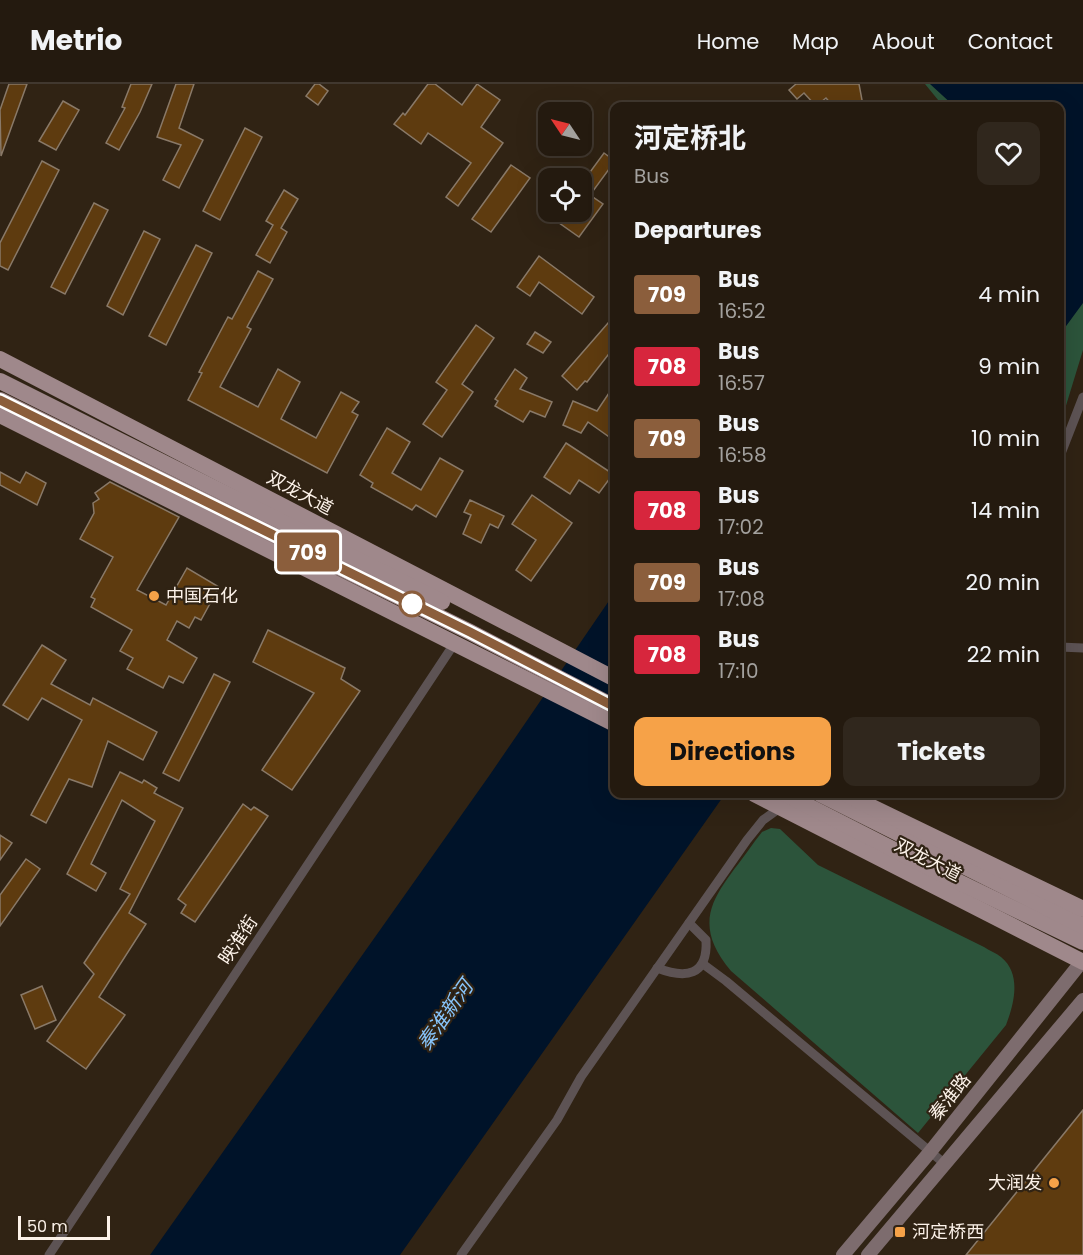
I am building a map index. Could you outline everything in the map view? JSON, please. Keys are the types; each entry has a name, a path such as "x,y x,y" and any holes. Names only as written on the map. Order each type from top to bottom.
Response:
{"highway":[{"name":"双龙大道","path":"0,359 610,676"},
{"path":"0,381 474,626 610,704"},
{"path":"0,400 474,626 610,688"},
{"path":"0,416 610,721"},
{"path":"828,798 1083,926"},
{"name":"双龙大道","path":"852,798 1083,909"},
{"name":"双龙大道","path":"779,801 1083,961"},
{"path":"779,801 926,866 1083,942"}],"main road":[{"name":"秦淮路","path":"843,1255 930,1152 1083,961"},
{"path":"868,1255 1083,1000"}],"street":[{"path":"1064,446 1083,397"},
{"name":"映淮街","path":"49,1255 454,644"},
{"path":"1064,646 1083,648"},
{"path":"461,1255 557,1120 581,1077 657,968 747,840 779,801"},
{"path":"657,968 670,973 684,974 695,971 703,964 706,940 689,923"},
{"path":"703,964 945,1164"}],"green space":[{"path":"925,84 1083,84 1083,350 1064,412 1064,102 940,102"},
{"path":"771,828 780,829 818,865 984,947 1001,957 1012,972 1014,990 1012,1008 1006,1025 918,1133 731,971 717,952 711,934 710,918 713,903 755,841 762,832"}],"water":[{"path":"930,84 1083,84 1083,303 1064,329 1064,102 950,102"},
{"name":"秦淮新河","path":"610,599 610,798 722,798 400,1255 150,1255 489,776"}],"building":[{"path":"9,84 27,84 1,156 0,110"},
{"path":"131,84 152,84 119,150 106,143 125,108 122,107"},
{"path":"176,84 194,84 179,128 203,140 179,188 163,180 181,145 157,137"},
{"path":"315,84 319,84 328,91 318,105 306,96"},
{"path":"428,84 435,84 462,105 477,84 500,100 481,127 503,143 458,206 446,197 471,163 428,133 421,144 394,124 403,113 405,115"},
{"path":"796,84 859,84 862,100 860,102 830,102 826,98 821,102 812,102 804,93 797,99 789,90"},
{"path":"63,101 79,110 56,150 39,141"},
{"path":"245,128 262,137 220,220 203,211"},
{"path":"604,153 610,157 610,168 592,192 592,169"},
{"path":"42,161 59,170 8,270 0,266 0,243"},
{"path":"511,165 530,178 491,232 472,219"},
{"path":"284,190 298,199 281,228 287,232 270,263 256,255 273,225 266,221"},
{"path":"592,196 603,204 592,219"},
{"path":"94,203 108,210 65,294 51,287"},
{"path":"558,222 590,222 579,237"},
{"path":"144,231 160,239 123,315 107,306"},
{"path":"196,245 212,253 166,345 149,336"},
{"path":"539,256 594,297 582,314 539,282 530,296 517,287"},
{"path":"258,271 273,279 247,327 251,329 220,387 258,407 278,369 300,382 281,419 316,438 341,392 359,402 352,412 358,415 327,473 188,400 202,373 199,372 228,317 232,319"},
{"path":"610,321 610,352 587,382 585,381 577,390 562,376"},
{"path":"476,325 494,338 462,384 473,392 442,437 423,424 447,390 436,382"},
{"path":"535,332 551,342 543,353 527,344"},
{"path":"515,369 527,378 520,389 552,402 545,417 530,411 523,422 495,406 498,401 495,399"},
{"path":"610,392 610,437 588,422 581,433 563,425 573,401 597,411"},
{"path":"387,428 410,442 392,473 421,490 440,458 463,471 436,517 416,505 412,510 371,487 373,483 360,475"},
{"path":"566,443 610,472 610,478 599,493 579,480 570,494 544,477"},
{"path":"0,472 20,483 26,472 46,483 37,505 0,485"},
{"path":"110,482 179,517 137,590 166,605 187,568 219,587 201,620 195,617 189,628 177,621 167,640 197,658 183,683 169,676 163,688 127,669 133,658 120,651 132,630 91,607 95,599 91,597 113,557 80,539 94,513 93,503 99,499 95,493"},
{"path":"532,495 572,523 531,581 516,570 536,540 512,524"},
{"path":"470,500 504,516 498,528 490,524 481,543 463,534 471,515 464,512"},
{"path":"268,630 345,668 341,679 360,691 292,790 262,770 314,693 253,662"},
{"path":"42,645 66,660 51,684 90,705 93,698 157,732 143,760 108,741 92,787 69,779 46,823 31,815 82,720 42,698 28,720 3,705"},
{"path":"214,674 230,682 179,781 163,773"},
{"path":"120,772 142,783 144,780 157,788 154,793 183,808 129,913 146,924 99,997 125,1015 86,1069 47,1041 94,974 84,963 130,894 120,889 155,821 122,800 91,864 106,873 96,891 67,874"},
{"path":"243,804 251,810 254,807 268,816 195,922 181,913 186,905 178,899"},
{"path":"0,835 12,843 0,860"},
{"path":"26,859 40,869 0,926 0,895"},
{"path":"42,986 56,1020 35,1029 21,995"},
{"name":"大润发","path":"1083,1110 1083,1255 966,1255"}],"bus line":[{"name":"709","path":"0,400 470,632 610,704"}],"place":[{"name":"中国石化","path":"154,596"},
{"name":"大润发","path":"1054,1183"},
{"name":"河定桥西","path":"900,1232"}]}
